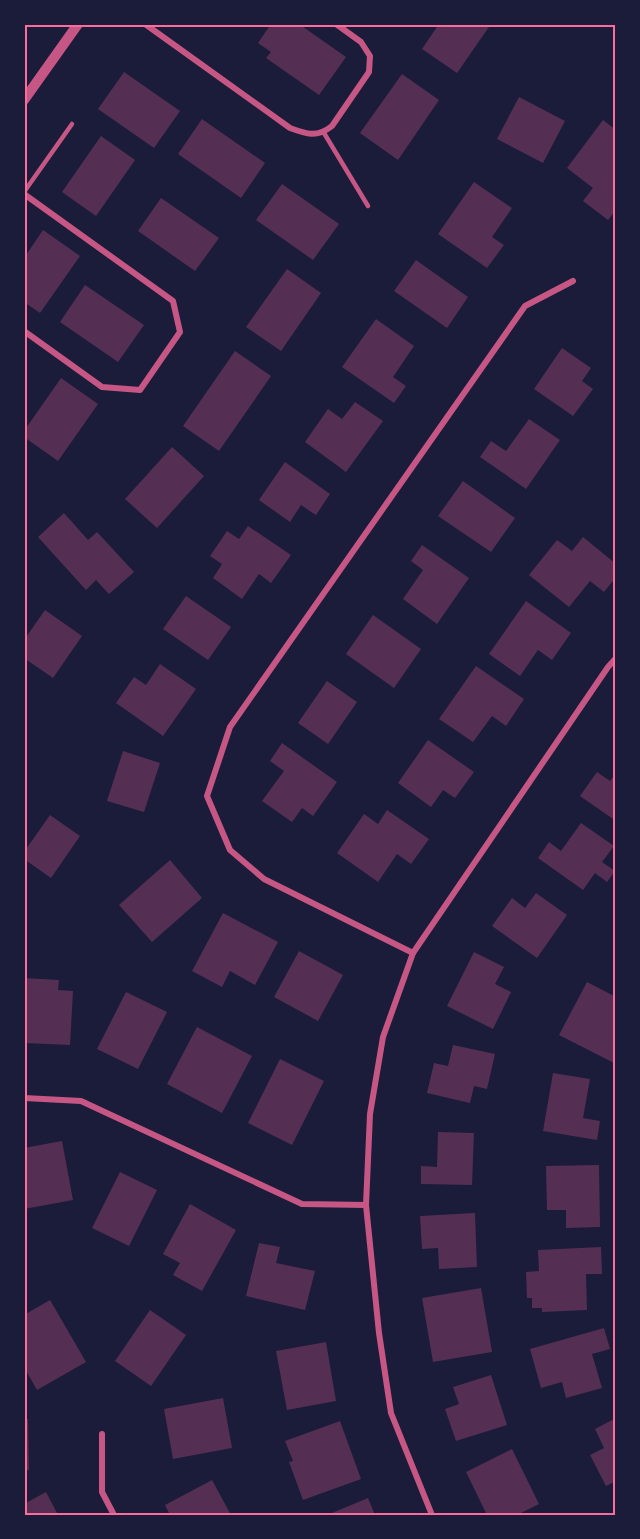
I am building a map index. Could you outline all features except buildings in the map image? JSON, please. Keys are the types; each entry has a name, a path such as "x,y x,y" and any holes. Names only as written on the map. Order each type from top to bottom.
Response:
{"street":[{"path":"24,100 78,24"},
{"path":"145,24 290,128 307,134 324,133 332,126 369,72 370,56 361,42 336,24"},
{"path":"24,193 172,301 180,332 140,390 102,387 24,331"},
{"path":"413,953 264,879 230,850 207,796 230,727 525,306 573,281"},
{"path":"432,1515 392,1413 379,1333 366,1205 370,1114 383,1037 413,953 616,658"},
{"path":"24,1098 81,1101 302,1204 366,1205"},
{"path":"102,1434 102,1492 114,1515"}],"lane":[{"path":"24,193 72,124"},
{"path":"324,133 368,206"}]}
